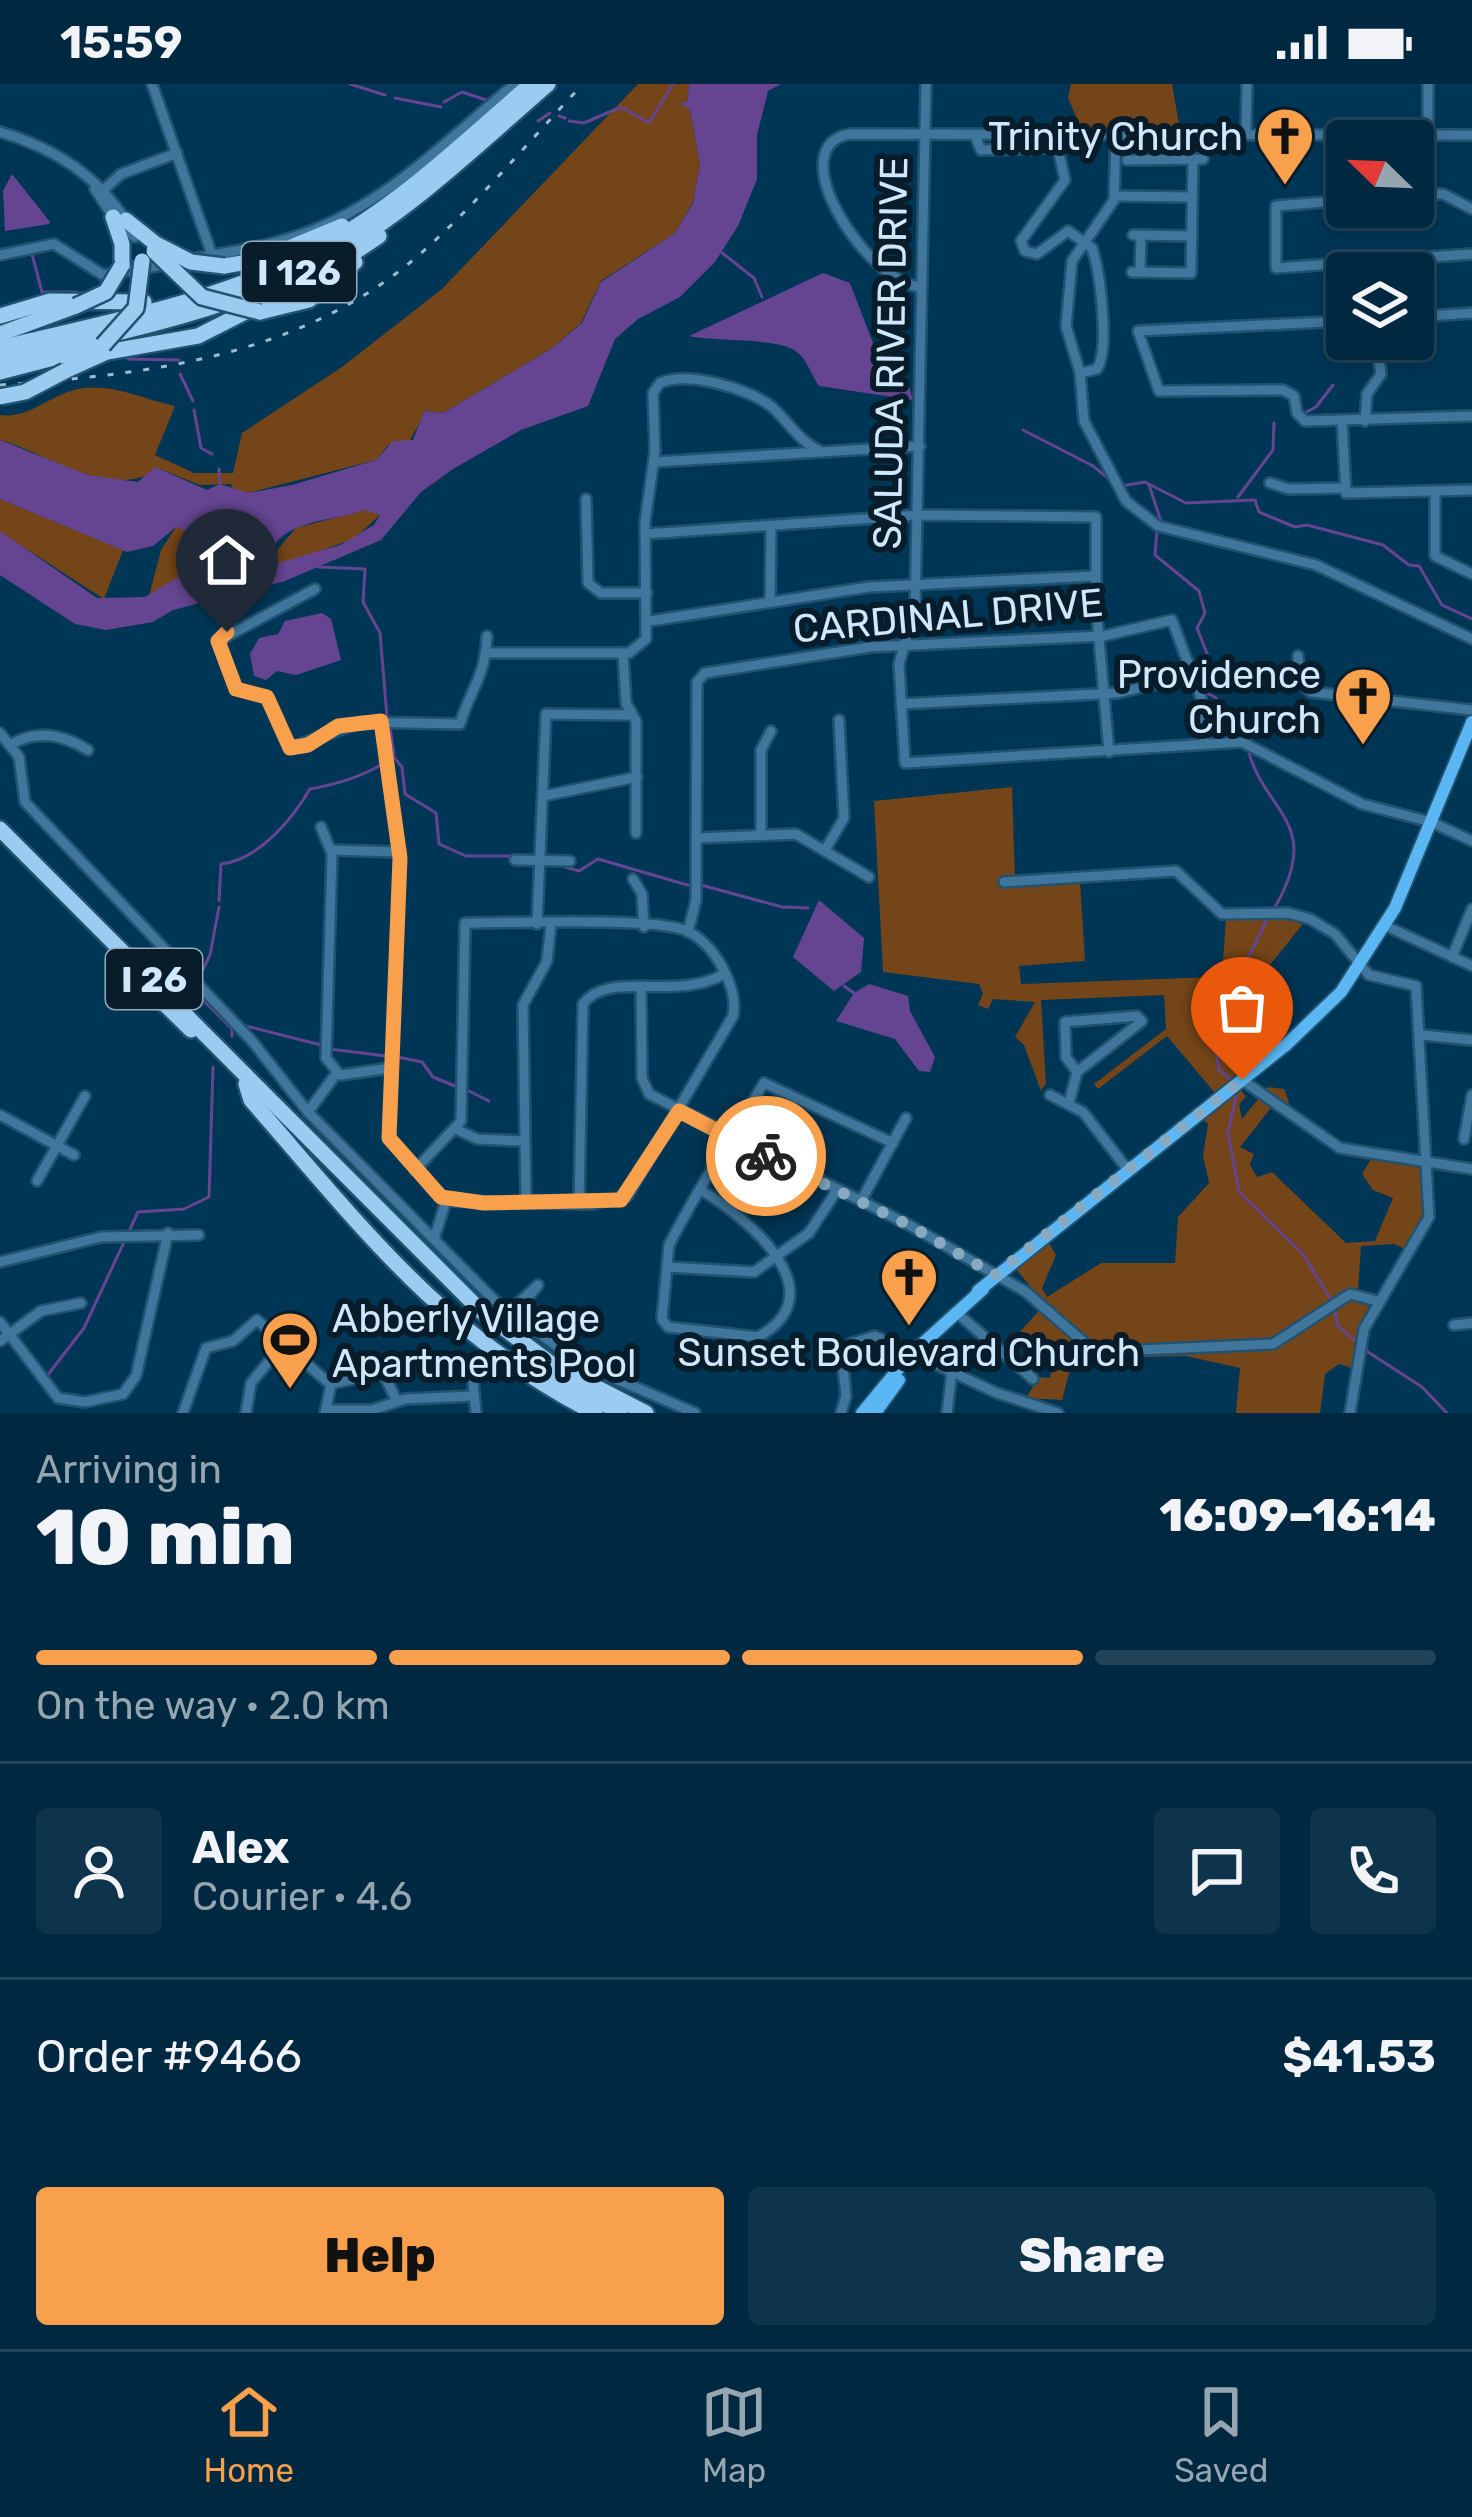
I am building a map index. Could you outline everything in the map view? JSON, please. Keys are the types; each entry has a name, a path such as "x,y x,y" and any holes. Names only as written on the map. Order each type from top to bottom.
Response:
{"highway":[{"name":"I 126","path":"0,348 182,303 328,244 408,190 531,84"},
{"path":"135,237 202,296 260,313 314,297 550,84"},
{"name":"I 126","path":"0,361 191,313 316,263 396,214 550,84"},
{"path":"119,219 151,252 190,262 218,261 278,253 408,190"},
{"path":"82,360 205,333 339,263 420,204"},
{"path":"0,331 106,292 122,265 119,219"},
{"path":"0,397 25,392 108,341 139,301 151,252"},
{"path":"0,316 50,301 116,304 170,298 280,266"},
{"path":"0,372 108,341"},
{"path":"0,818 83,908"},
{"name":"I 26","path":"0,836 83,908 481,1311 553,1365 646,1413"},
{"name":"I 26","path":"0,836 485,1327 562,1384 620,1413"},
{"path":"246,1084 251,1100 425,1297 514,1368 595,1413"}],"main road":[{"path":"862,1413 995,1275 1322,1012 1386,926 1472,722"},
{"path":"875,1413 916,1352"}],"street":[{"path":"152,84 218,261"},
{"path":"0,254 54,244 103,275 218,261 304,234 362,207 400,182 514,84"},
{"name":"SALUDA RIVER DRIVE","path":"926,84 919,515 914,617 902,645 905,763 1109,752"},
{"path":"1246,134 1247,84"},
{"path":"1428,84 1428,120"},
{"path":"0,132 36,145 85,175 135,237"},
{"path":"1434,132 1472,135"},
{"path":"922,287 889,278 857,242 833,201 824,159 828,143 843,135 1326,133"},
{"path":"1055,135 1065,180 1029,223 1021,244 1034,254 1062,232 1084,240 1095,257 1102,359 1097,369 1080,373"},
{"path":"1115,135 1114,196 1105,218 1084,240 1069,269 1066,309 1067,339 1080,373 1082,417 1121,493 1139,515 1158,526 1316,565 1472,642"},
{"path":"975,136 981,150 1057,148"},
{"path":"101,191 128,171 177,153"},
{"path":"1127,160 1198,159 1192,197 1192,236 1191,273 1136,272 1137,235 1192,236"},
{"path":"1434,194 1472,209"},
{"path":"1114,196 1192,197"},
{"path":"1326,202 1276,206 1276,268 1472,254"},
{"path":"1434,315 1472,313"},
{"path":"1326,322 1138,331 1159,392 1283,390 1294,396 1302,420 1472,416"},
{"path":"1365,421 1367,394 1381,374 1379,360"},
{"path":"486,653 623,653 643,644 650,621 645,534 654,462 653,393 674,378 758,397 799,439 822,452"},
{"path":"1342,422 1343,488"},
{"path":"654,462 920,446"},
{"path":"1270,482 1289,489 1343,488 1358,494 1472,490"},
{"path":"1435,491 1435,556 1472,574"},
{"path":"586,499 588,584 601,593 646,593"},
{"path":"645,534 919,515 1091,515 1097,520 1096,576 1109,752 1204,743 1257,746 1362,804 1431,822 1472,841"},
{"path":"770,602 771,526"},
{"path":"650,621 915,584 1096,576"},
{"path":"315,589 220,637 236,689 267,697 284,742 296,749 338,726 381,721 460,724 482,680 487,636"},
{"name":"CARDINAL DRIVE","path":"688,932 695,907 701,674 902,645 1102,636 1172,620 1192,675"},
{"path":"623,653 629,715"},
{"path":"1298,656 1300,682 1311,692 1472,710"},
{"path":"901,704 1107,694 1192,675 1201,698 1204,743"},
{"path":"537,924 545,714 629,715 636,721 636,833"},
{"path":"826,850 844,818 839,720"},
{"path":"381,721 400,853 389,1138 415,1170 446,1201 579,1204 608,1203 627,1196 733,1016 734,1000 713,954 688,932 644,926 465,922 458,1130 415,1170"},
{"path":"761,836 761,750 771,731"},
{"path":"0,733 20,757 25,802 252,1041 308,1112 434,1239 511,1314 581,1364 695,1413"},
{"path":"12,744 23,738 60,736 88,750"},
{"path":"543,796 637,777"},
{"path":"321,827 331,850 325,1051 336,1074"},
{"path":"697,838 796,834 869,877"},
{"path":"331,850 400,853"},
{"path":"514,860 570,861"},
{"path":"1004,882 1172,870 1222,914 1288,914 1320,923 1360,966 1379,979 1416,986 1429,1164 1426,1227 1377,1301 1357,1353 1350,1413"},
{"path":"633,879 642,893 644,926"},
{"path":"1452,957 1472,909"},
{"path":"526,1203 523,1005 547,961 551,924"},
{"path":"1386,926 1472,966"},
{"path":"579,1204 583,1004 603,988 693,989 724,974"},
{"path":"641,987 643,1088 731,1139 861,1201 1026,1292 1087,1347 1108,1354 1273,1344 1350,1294 1377,1301"},
{"path":"1070,1102 1077,1072 1142,1021 1137,1016 1065,1022 1066,1057 1077,1072"},
{"path":"1421,1035 1472,1040"},
{"path":"308,1112 336,1074 392,1068"},
{"path":"1242,1080 1340,1148 1472,1169"},
{"path":"701,1190 749,1220 778,1259 789,1285 789,1299 764,1334 748,1338 665,1326 667,1267 669,1245 701,1190 764,1083 892,1143"},
{"path":"1050,1095 1070,1102 1128,1170"},
{"path":"1465,1139 1468,1095"},
{"path":"37,1181 85,1096"},
{"path":"0,1115 74,1155"},
{"path":"861,1201 906,1118"},
{"path":"458,1130 477,1139 522,1141"},
{"path":"667,1267 749,1274 778,1259 821,1220 837,1190"},
{"path":"434,1239 446,1201"},
{"path":"0,1261 33,1249 131,1234 168,1236 133,1383 118,1397 85,1407 58,1398 4,1337 0,1322"},
{"path":"4,1337 41,1311 81,1303"},
{"path":"956,1312 1033,1379"},
{"path":"183,1413 197,1363 210,1344 233,1341 257,1320 330,1384"},
{"path":"1454,1325 1472,1323"},
{"path":"841,1413 846,1396 842,1360 852,1343 874,1336 1058,1413"},
{"path":"257,1413 245,1413 251,1383 284,1343"},
{"path":"946,1413 952,1370"},
{"path":"330,1384 383,1373 395,1397"},
{"path":"472,1381 476,1413"},
{"path":"330,1384 326,1411 372,1410 395,1397 473,1396"},
{"path":"53,1413 58,1398"}],"shaded area":[{"path":"638,84 689,84 687,102 681,103 690,110 700,165 693,202 675,233 601,281 581,323 551,349 443,413 426,411 409,442 388,445 376,460 248,493 232,490 231,484 200,485 160,469 140,478 100,478 0,440 0,415 25,412 77,389 105,388 175,406 155,455 194,473 233,473 242,433 342,367 442,289"},
{"path":"689,84 781,84 768,91 757,135 757,179 738,226 715,262 680,297 638,319 615,339 588,406 521,430 453,469 421,492 381,540 285,581 173,610 153,622 106,630 75,624 0,575 0,531 97,598 145,597 180,576 182,554 217,543 176,527 153,546 127,552 0,499 0,440 88,475 138,482 155,467 207,490 220,484 248,493 376,460 393,441 413,440 424,411 443,413 551,349 582,323 601,282 675,233 693,203 700,165 690,110 680,103 687,102","holes":["365,510 380,515 374,525 340,545 268,566 271,551 291,531"]},
{"path":"1071,84 1172,84 1179,124 1173,130 1082,130 1068,98"},
{"path":"12,174 49,224 5,231 3,191"},
{"path":"823,273 850,283 876,351 908,383 913,400 819,386 804,360 788,347 689,336"},
{"path":"0,499 123,550 104,599 0,532"},
{"path":"365,510 381,514 355,538 278,567 266,563 296,528"},
{"path":"176,527 200,532 217,544 182,554 180,576 149,596 161,550"},
{"path":"322,613 331,619 341,660 296,675 277,671 266,680 254,676 250,654 259,638 278,634 285,621"},
{"path":"1012,787 1015,887 1080,882 1085,961 1019,966 1021,984 1215,977 1223,960 1226,918 1306,920 1224,1022 1240,1074 1215,1093 1167,1036 1098,1089 1094,1084 1166,1029 1164,995 1041,1000 1046,1083 1041,1091 1024,1045 1015,1037 1035,1002 993,999 988,1009 978,1005 983,994 979,984 883,972 874,801"},
{"path":"819,900 864,938 861,972 834,991 793,957"},
{"path":"869,984 908,996 910,1011 935,1057 930,1072 919,1071 895,1039 836,1021 854,993"},
{"path":"1237,1084 1246,1097 1239,1104 1242,1119 1268,1087 1284,1089 1289,1102 1284,1111 1274,1104 1240,1147 1254,1154 1250,1165 1257,1177 1272,1172 1346,1243 1375,1241 1393,1198 1373,1190 1362,1174 1373,1156 1429,1164 1431,1204 1409,1251 1394,1244 1361,1246 1358,1289 1380,1295 1355,1369 1339,1364 1325,1374 1320,1413 1236,1413 1240,1368 1186,1356 1086,1358 1062,1343 1055,1353 1070,1370 1062,1400 1026,1398 1039,1377 1050,1378 1052,1366 1019,1333 1045,1304 1011,1263 1044,1235 1056,1255 1042,1288 1047,1297 1101,1263 1175,1263 1178,1217 1209,1183 1203,1156 1208,1124 1198,1115"}],"waterway":[{"path":"350,84 385,95"},
{"path":"569,121 584,123 621,107 649,123 673,84"},
{"path":"444,102 462,92 486,100"},
{"path":"395,98 441,107"},
{"path":"538,121 550,113"},
{"path":"559,116 565,118"},
{"path":"721,252 754,278 762,297"},
{"path":"32,254 42,292 77,292"},
{"path":"128,359 179,360"},
{"path":"180,374 193,401"},
{"path":"1301,415 1316,407 1333,385"},
{"path":"194,410 201,448 212,454"},
{"path":"1238,497 1273,450 1274,423"},
{"path":"1023,430 1093,466 1113,482"},
{"path":"219,469 220,484"},
{"path":"1121,486 1145,482 1186,503 1255,500 1259,512 1295,527 1307,525 1383,545 1409,565 1419,566 1442,605 1472,619"},
{"path":"1149,485 1161,521"},
{"path":"1157,530 1155,555 1199,591 1205,613 1197,628 1210,661 1203,668 1204,692 1215,697 1247,739"},
{"path":"319,567 365,569 363,602 380,633 387,717"},
{"path":"390,728 394,754"},
{"path":"1248,749 1292,837 1294,856 1274,909"},
{"path":"393,756 402,767 405,794 436,813 439,844 466,856 514,856"},
{"path":"219,901 221,864 261,846 310,789 381,765"},
{"path":"559,865 579,871 598,859 691,886"},
{"path":"701,885 782,907 808,908"},
{"path":"219,907 210,955 193,990 232,1029 232,1036"},
{"path":"1230,1079 1219,1070 1213,1030 1268,917"},
{"path":"844,986 854,993"},
{"path":"242,1025 321,1045"},
{"path":"329,1049 386,1056"},
{"path":"398,1057 422,1062 433,1077 455,1086"},
{"path":"47,1376 84,1328 138,1212 184,1209 209,1197 213,1067"},
{"path":"467,1090 489,1101"},
{"path":"1236,1096 1228,1133 1239,1192 1303,1254 1331,1300"},
{"path":"1335,1309 1337,1325 1355,1341"},
{"path":"1365,1350 1422,1387 1447,1413"}],"railway":[{"path":"0,385 167,366 274,338 325,317 419,255 583,84"}],"way so far":[{"path":"766,1156 911,1226 995,1275 1242,1080"}],"place":[{"name":"Trinity Church","path":"1285,187"},
{"name":"Providence Church","path":"1363,747"},
{"name":"Sunset Boulevard Church","path":"909,1328"},
{"name":"Abberly Village Apartments Pool","path":"290,1391"}],"route":[{"path":"227,632 218,641 236,689 267,697 290,748 308,745 338,726 381,721 400,858 389,1138 441,1197 484,1203 621,1200 634,1187 679,1111 766,1156"}]}
